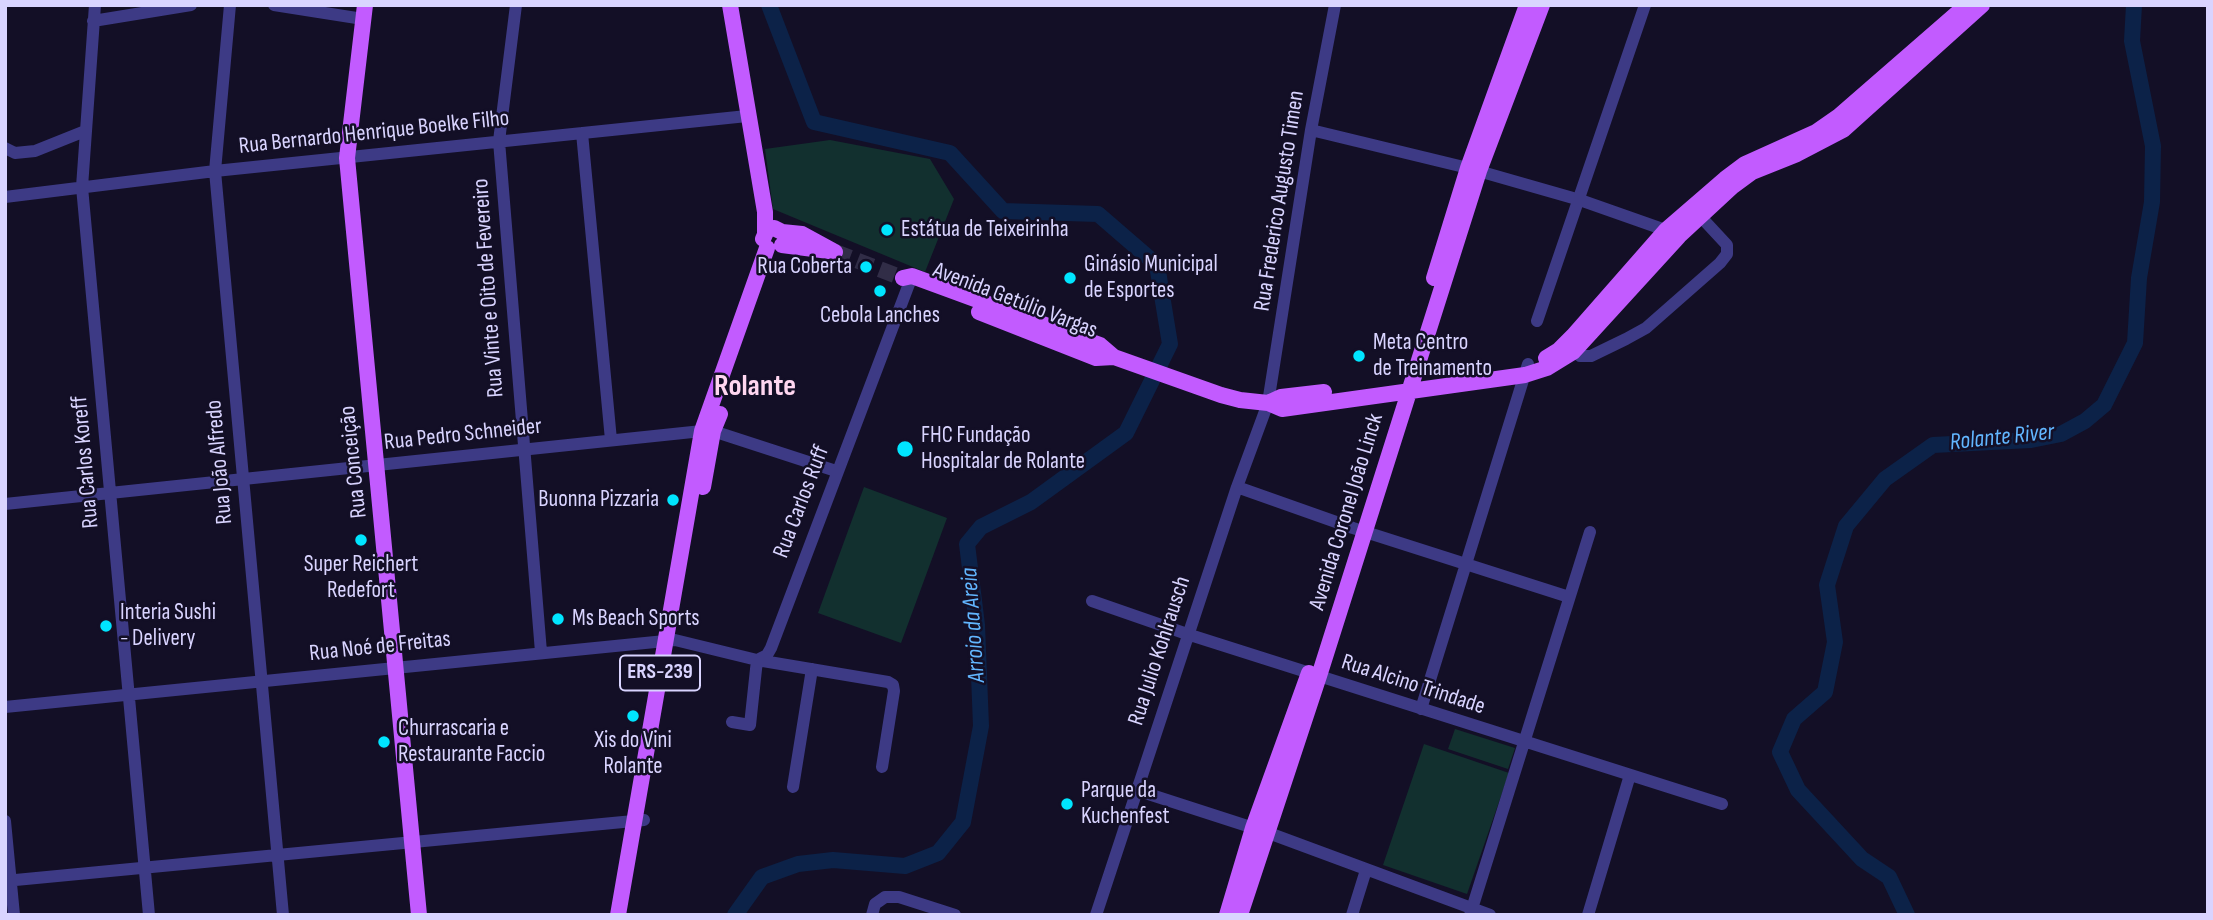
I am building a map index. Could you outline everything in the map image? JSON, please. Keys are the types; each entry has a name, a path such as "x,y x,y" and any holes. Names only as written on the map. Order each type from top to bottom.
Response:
{"main road":[{"path":"730,5 765,212 775,239 833,252"},
{"name":"Avenida Coronel João Linck","path":"1227,915 1314,675 1358,529 1527,5"},
{"name":"Avenida Coronel João Linck","path":"1474,169 1542,5"},
{"path":"1673,233 1700,218 1720,196 1752,172 1797,154 1843,130 1928,47 1966,5"},
{"path":"1673,233 1745,164 1816,132 1982,5"},
{"name":"Rua Conceição","path":"364,12 347,158 419,915"},
{"name":"Avenida Getúlio Vargas","path":"906,278 1023,323 1100,345 1114,357 1183,382 1240,400 1269,403 1282,409 1340,395 1547,368 1570,347 1673,233"},
{"name":"ERS-239","path":"618,915 639,821 708,431 775,239"},
{"name":"ERS-239","path":"628,915 639,821"},
{"name":"Avenida Coronel João Linck","path":"1240,915 1259,830"}],"street":[{"name":"Rua Carlos Koreff","path":"95,5 82,187 149,915"},
{"path":"93,21 191,5"},
{"name":"Rua João Alfredo","path":"230,5 215,171 283,915"},
{"path":"274,5 364,12"},
{"name":"Rua Vinte e Oito de Fevereiro","path":"516,5 499,141 541,652"},
{"name":"Rua Frederico Augusto Timen","path":"1269,403 1311,130 1335,5"},
{"path":"1537,321 1645,5"},
{"name":"Rua Bernardo Henrique Boelke Filho","path":"5,197 215,171 747,117"},
{"path":"1311,130 1474,169 1580,200 1673,233"},
{"path":"5,148 15,153 35,151 85,131"},
{"path":"582,133 611,440"},
{"path":"1570,347 1580,356 1591,356 1646,328 1720,264 1728,253 1727,245 1700,218"},
{"name":"Rua Carlos Ruff","path":"732,722 750,724 757,660 771,648 906,278"},
{"path":"1420,709 1526,369"},
{"name":"Rua Julio Kohlrausch","path":"1096,915 1237,487 1269,403"},
{"name":"Rua Pedro Schneider","path":"5,504 708,431 836,471"},
{"path":"1237,487 1569,597"},
{"path":"1471,912 1590,532"},
{"name":"Rua Alcino Trindade","path":"1092,601 1187,635 1722,804"},
{"name":"Rua Noé de Freitas","path":"5,707 670,640 757,660 888,682 893,685 894,691 882,767"},
{"path":"793,787 812,669"},
{"path":"1588,915 1630,775"},
{"path":"1136,790 1259,830 1471,912 1490,915"},
{"path":"5,821 8,881 14,915"},
{"path":"8,881 639,821"},
{"path":"1352,915 1366,870"},
{"path":"873,910 886,897 899,897 955,915"}],"green space":[{"path":"830,140 930,159 954,199 925,272 773,209 765,149"},
{"path":"864,487 947,518 901,643 818,613"},
{"path":"1455,729 1515,748 1508,769 1448,749"},
{"path":"1424,744 1509,773 1467,894 1383,865"}],"waterway":[{"name":"Arroio da Areia","path":"735,915 762,877 798,864 833,860 905,866 938,853 963,822 981,726 977,625 967,544 981,527 1031,502 1126,433 1170,344 1157,265 1098,214 1003,211 950,153 814,122 769,5"},
{"name":"Rolante River","path":"1907,915 1889,877 1862,859 1798,790 1780,752 1794,719 1825,692 1835,642 1827,585 1846,526 1885,479 1933,445 2031,440 2061,434 2085,421 2104,405 2135,343 2139,278 2152,202 2153,146 2132,41 2134,5"}],"tunnel":[{"path":"835,252 900,277"}],"place":[{"name":"Estátua de Teixeirinha","path":"887,230"},
{"name":"Rua Coberta","path":"866,267"},
{"name":"Ginásio Municipal de Esportes","path":"1070,278"},
{"name":"Cebola Lanches","path":"880,291"},
{"name":"Meta Centro de Treinamento","path":"1359,356"},
{"name":"FHC Fundação Hospitalar de Rolante","path":"905,449"},
{"name":"Buonna Pizzaria","path":"673,500"},
{"name":"Super Reichert Redefort","path":"361,540"},
{"name":"Ms Beach Sports","path":"558,619"},
{"name":"Interia Sushi - Delivery","path":"106,626"},
{"name":"Xis do Vini Rolante","path":"633,716"},
{"name":"Churrascaria e Restaurante Faccio","path":"384,742"},
{"name":"Parque da Kuchenfest","path":"1067,804"}],"district":[{"name":"Rolante","path":"755,387"}]}
